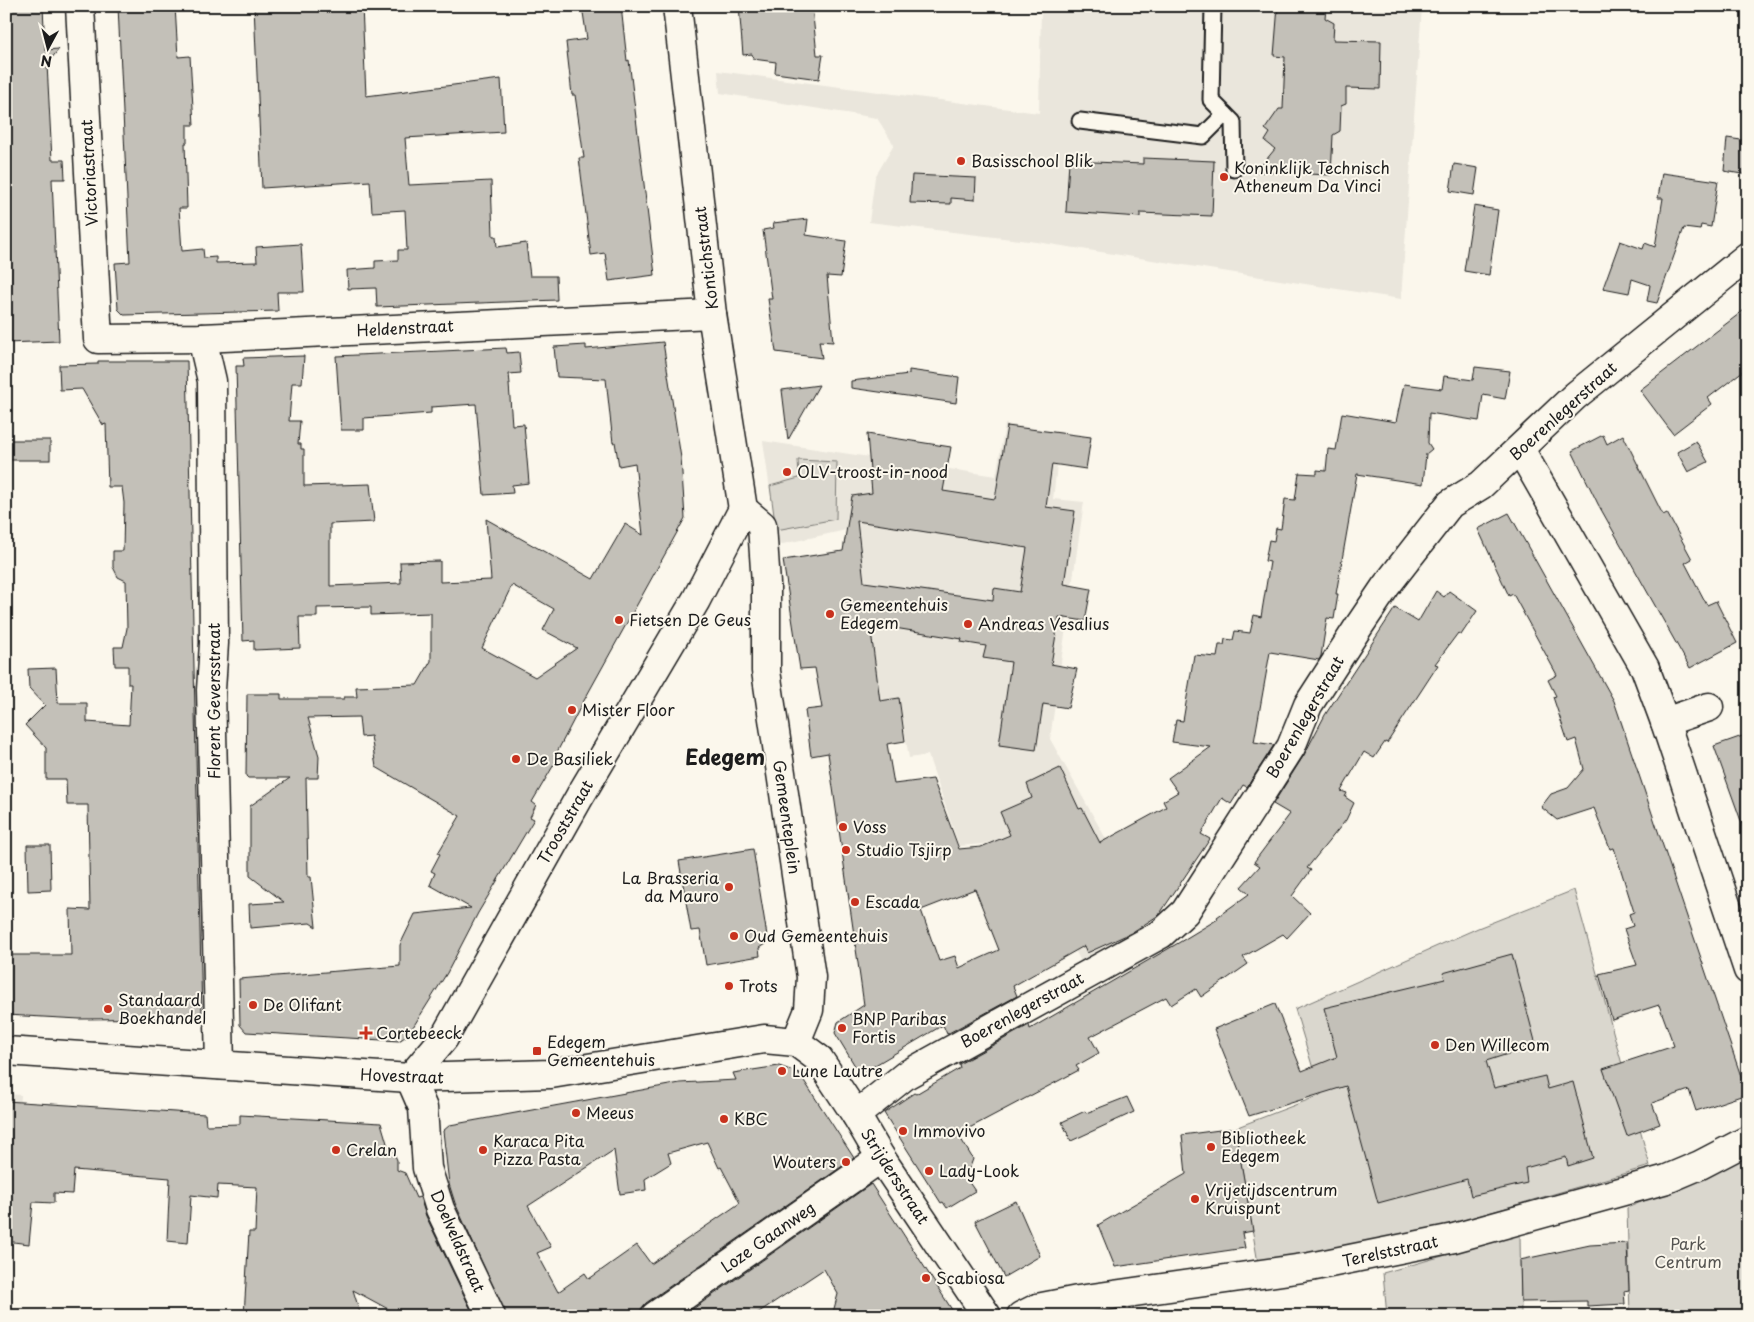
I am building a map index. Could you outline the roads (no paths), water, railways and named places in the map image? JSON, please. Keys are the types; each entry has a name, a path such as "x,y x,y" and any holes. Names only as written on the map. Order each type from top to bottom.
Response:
{"street":[{"name":"Victoriastraat","path":"80,6 98,339"},
{"name":"Kontichstraat","path":"677,6 712,314 743,509"},
{"name":"Boerenlegerstraat","path":"856,1115 906,1075 1161,934 1185,912 1291,747 1308,705 1386,586 1450,504 1481,485 1575,396 1748,256"},
{"name":"Heldenstraat","path":"98,339 202,338 712,314"},
{"name":"Florent Geversstraat","path":"202,338 212,381 214,643 211,690 220,1065"},
{"path":"1520,449 1644,668 1665,722 1748,970"},
{"name":"Gemeenteplein","path":"743,509 762,524 766,584 766,671 811,977 809,1010 796,1042"},
{"name":"Trooststraat","path":"410,1078 444,1038 477,976 696,600 743,509"},
{"path":"1665,722 1709,707"},
{"name":"Hovestraat","path":"6,1051 410,1078 551,1074 764,1039 796,1042"},
{"name":"Strijdersstraat","path":"796,1042 807,1048 819,1059 856,1115 881,1158 987,1316"},
{"name":"Doelveldstraat","path":"410,1078 423,1108 428,1168 440,1209 491,1316"},
{"name":"Terelststraat","path":"1022,1316 1036,1308 1078,1300 1310,1267 1454,1238 1667,1178 1700,1165 1748,1140"},
{"name":"Loze Gaanweg","path":"655,1316 881,1158"}],"lane":[{"path":"1213,6 1211,100 1233,122 1234,169"},
{"path":"1080,121 1203,136 1225,114"}],"place":[{"name":"Basisschool Blik","path":"961,161"},
{"name":"Koninklijk Technisch Atheneum Da Vinci","path":"1224,177"},
{"name":"OLV-troost-in-nood","path":"787,472"},
{"name":"Gemeentehuis Edegem","path":"830,614"},
{"name":"Fietsen De Geus","path":"619,620"},
{"name":"Andreas Vesalius","path":"968,624"},
{"name":"Mister Floor","path":"572,710"},
{"name":"De Basiliek","path":"516,759"},
{"name":"Voss","path":"843,827"},
{"name":"Studio Tsjirp","path":"846,850"},
{"name":"La Brasseria da Mauro","path":"729,887"},
{"name":"Escada","path":"855,902"},
{"name":"Oud Gemeentehuis","path":"734,936"},
{"name":"Trots","path":"729,986"},
{"name":"De Olifant","path":"253,1005"},
{"name":"Standaard Boekhandel","path":"108,1009"},
{"name":"BNP Paribas Fortis","path":"842,1028"},
{"name":"Cortebeeck","path":"366,1033"},
{"name":"Den Willecom","path":"1435,1045"},
{"name":"Edegem Gemeentehuis","path":"537,1051"},
{"name":"Lune Lautre","path":"782,1071"},
{"name":"Meeus","path":"576,1113"},
{"name":"KBC","path":"724,1119"},
{"name":"Immovivo","path":"903,1131"},
{"name":"Bibliotheek Edegem","path":"1211,1147"},
{"name":"Crelan","path":"336,1150"},
{"name":"Karaca Pita Pizza Pasta","path":"483,1150"},
{"name":"Wouters","path":"846,1162"},
{"name":"Lady-Look","path":"929,1171"},
{"name":"Vrijetijdscentrum Kruispunt","path":"1195,1199"},
{"name":"Scabiosa","path":"926,1278"}],"district":[{"name":"Edegem","path":"725,758"}],"park label":[{"name":"Park Centrum","path":"1688,1253"}]}
